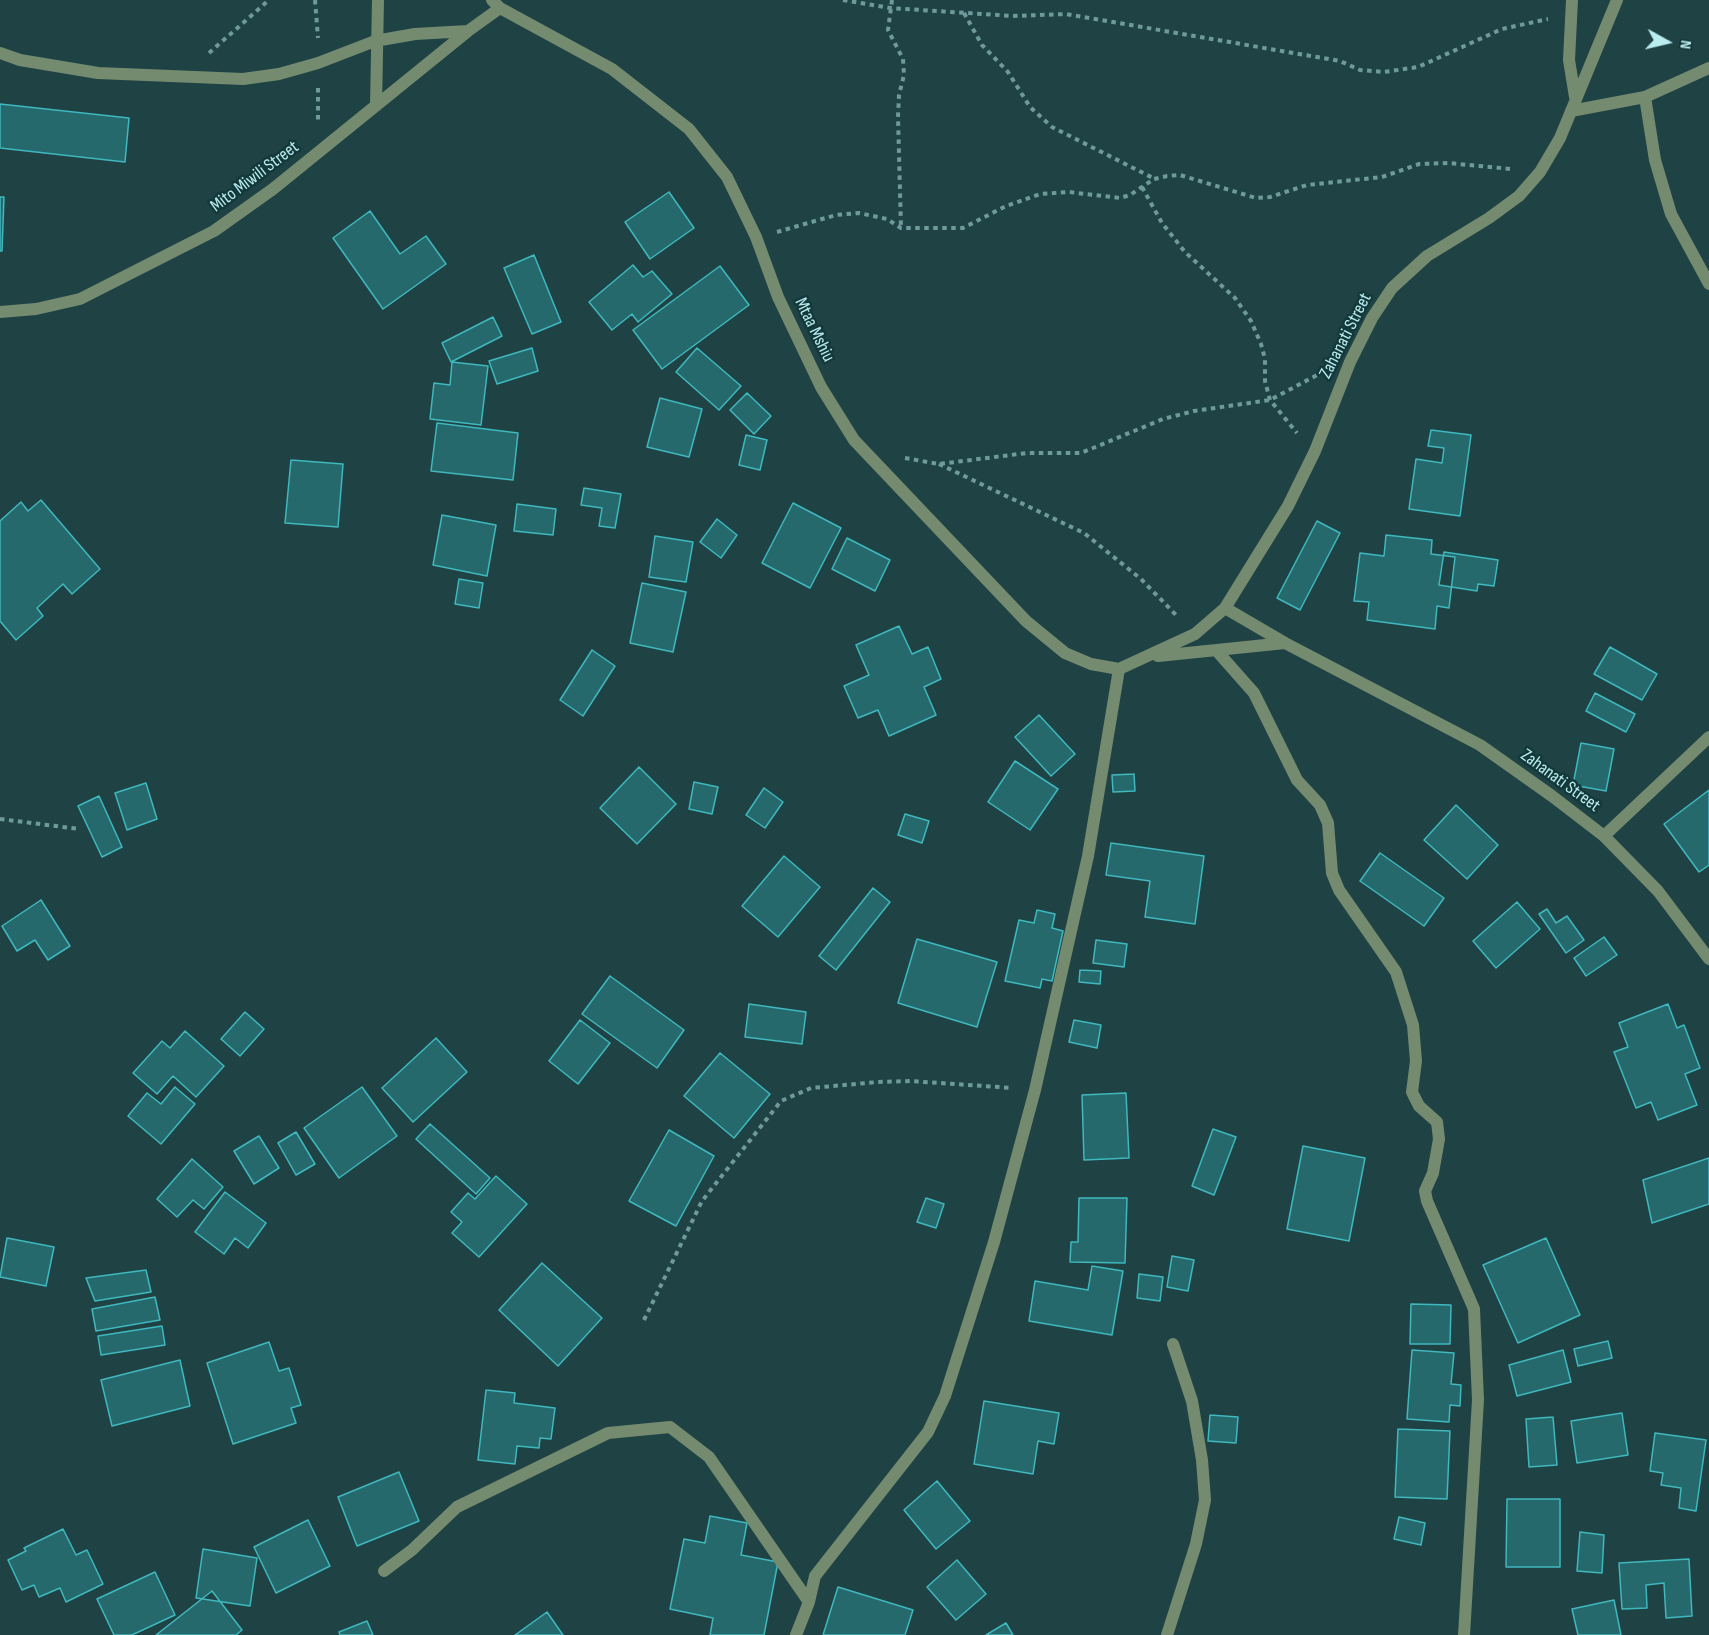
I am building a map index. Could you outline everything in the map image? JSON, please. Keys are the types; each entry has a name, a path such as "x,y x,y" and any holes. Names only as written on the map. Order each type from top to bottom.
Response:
{"street":[{"path":"376,106 375,41 378,0"},
{"path":"1572,0 1569,60 1576,98"},
{"name":"Zahanati Street","path":"1119,669 1195,634 1226,608 1288,506 1315,451 1350,362 1372,318 1392,288 1427,256 1519,196 1540,172 1560,138 1617,0"},
{"name":"Mito Miwili Street","path":"0,312 36,309 80,299 214,231 319,152 468,31 496,4"},
{"name":"Mtaa Mshiu","path":"496,4 612,69 689,129 727,177 756,237 782,307 821,387 854,440 1026,621 1065,653 1091,664 1119,669"},
{"path":"0,53 20,60 98,73 243,79 279,74 318,63 375,41 415,34 468,31"},
{"path":"1571,111 1645,97 1709,68"},
{"path":"1645,97 1655,160 1671,214 1709,284"},
{"name":"Zahanati Street","path":"1226,608 1285,643 1480,746 1604,836 1658,891 1709,960"},
{"path":"1149,657 1285,643"},
{"path":"1216,650 1254,693 1298,780 1320,805 1328,823 1332,873 1339,891 1396,972 1413,1025 1416,1061 1412,1092 1419,1106 1437,1122 1439,1139 1433,1173 1425,1191 1426,1201 1474,1309 1478,1400 1464,1635"},
{"path":"796,1635 809,1602 815,1576 928,1432 945,1396 994,1242 1035,1090 1088,856 1119,669"},
{"path":"1604,836 1709,737"},
{"path":"1167,1635 1196,1544 1205,1500 1202,1460 1192,1401 1173,1344"},
{"path":"384,1571 412,1550 457,1507 608,1434 670,1427 708,1457 809,1602"}],"path":[{"path":"185,78 217,45 269,0"},
{"path":"315,0 319,152"},
{"path":"843,0 890,8 964,13 1044,17 1066,14 1340,61 1360,70 1384,72 1418,67 1502,29 1571,14"},
{"path":"892,0 888,30 903,59 904,75 899,95 898,117 901,228"},
{"path":"964,13 982,45 1008,72 1030,107 1052,127 1156,179"},
{"path":"756,237 859,213 887,219 901,228 963,228 1006,206 1040,194 1069,192 1120,198 1156,179 1180,176 1256,198 1270,197 1307,185 1382,177 1419,164 1448,163 1540,172"},
{"path":"1142,187 1162,223 1185,252 1235,298 1251,321 1262,344 1265,381 1270,400 1315,451"},
{"path":"939,464 1027,453 1081,453 1173,416 1270,400 1330,368 1350,362"},
{"path":"903,457 939,464 1084,533 1141,579 1195,634"},
{"path":"0,819 79,829"},
{"path":"644,1320 702,1201 781,1101 811,1088 878,1082 910,1081 1035,1090"}],"building":[{"path":"0,104 129,118 125,162 0,148"},
{"path":"669,192 694,228 650,259 625,222"},
{"path":"0,197 4,197 2,251 0,251"},
{"path":"370,211 400,254 426,236 446,264 383,309 333,238"},
{"path":"534,255 561,322 532,334 504,268"},
{"path":"633,265 643,277 652,271 672,294 638,322 632,314 612,330 589,302"},
{"path":"720,266 749,305 662,369 633,330"},
{"path":"493,317 502,336 451,362 442,343"},
{"path":"532,348 538,371 497,384 489,361"},
{"path":"697,348 741,386 719,410 676,372"},
{"path":"452,362 488,366 481,425 430,419 434,383 450,385"},
{"path":"747,393 771,416 754,434 730,410"},
{"path":"660,398 702,409 689,457 647,447"},
{"path":"437,423 518,433 513,480 431,471"},
{"path":"1431,430 1471,435 1460,516 1409,509 1416,459 1442,463 1444,448 1428,446"},
{"path":"746,435 767,440 760,470 739,465"},
{"path":"291,460 343,464 338,527 285,523"},
{"path":"584,488 621,494 615,528 599,526 602,508 581,505"},
{"path":"41,500 100,569 72,594 63,584 37,608 43,616 16,640 0,621 0,521 21,502 28,511"},
{"path":"793,503 841,528 810,588 762,563"},
{"path":"517,504 556,509 553,535 514,531"},
{"path":"442,515 496,525 487,576 433,565"},
{"path":"717,519 737,535 721,558 700,542"},
{"path":"1317,521 1340,533 1300,610 1277,598"},
{"path":"1386,535 1432,540 1431,554 1455,557 1449,608 1437,606 1435,629 1367,620 1369,602 1354,601 1360,553 1384,556"},
{"path":"655,536 693,542 686,582 649,577"},
{"path":"847,538 890,560 875,591 832,569"},
{"path":"1444,552 1498,560 1494,586 1478,584 1477,591 1439,585"},
{"path":"459,579 483,583 479,608 455,604"},
{"path":"642,583 686,592 673,652 630,643"},
{"path":"899,626 912,654 928,647 941,679 924,687 936,715 889,736 878,710 858,718 844,686 869,675 856,645"},
{"path":"1610,647 1657,674 1642,700 1594,674"},
{"path":"592,650 615,666 583,716 560,700"},
{"path":"1595,693 1635,714 1626,732 1586,711"},
{"path":"1039,715 1075,754 1051,776 1015,737"},
{"path":"1581,743 1614,749 1606,791 1573,785"},
{"path":"1015,761 1058,789 1030,830 988,802"},
{"path":"639,767 676,804 637,844 600,808"},
{"path":"1134,774 1135,791 1113,792 1112,775"},
{"path":"694,782 718,787 712,814 689,809"},
{"path":"146,783 157,819 127,830 115,793"},
{"path":"764,788 783,802 765,828 746,815"},
{"path":"1709,790 1709,865 1699,872 1664,824"},
{"path":"99,796 122,847 102,857 78,806"},
{"path":"1456,805 1498,845 1467,879 1424,840"},
{"path":"905,814 929,821 922,843 898,835"},
{"path":"1111,843 1204,856 1195,924 1145,917 1150,881 1106,875"},
{"path":"1380,853 1444,898 1424,926 1360,881"},
{"path":"784,856 820,887 778,937 742,906"},
{"path":"873,888 890,902 836,970 819,956"},
{"path":"41,900 70,946 48,960 35,940 17,951 2,926"},
{"path":"1517,902 1540,929 1496,968 1473,941"},
{"path":"1547,909 1556,923 1567,916 1584,940 1566,953 1539,914"},
{"path":"1037,910 1055,914 1052,928 1063,931 1052,981 1042,979 1040,988 1005,981 1019,920 1034,923"},
{"path":"1604,937 1617,955 1586,976 1574,958"},
{"path":"917,939 997,962 977,1027 898,1003"},
{"path":"1096,940 1127,944 1124,967 1093,963"},
{"path":"1080,970 1101,971 1100,984 1079,982"},
{"path":"610,976 684,1030 657,1068 582,1014"},
{"path":"749,1004 806,1012 802,1044 745,1037"},
{"path":"1668,1004 1677,1028 1684,1025 1700,1068 1685,1074 1697,1105 1658,1120 1651,1102 1636,1108 1614,1052 1628,1047 1619,1023"},
{"path":"245,1012 264,1029 240,1056 221,1039"},
{"path":"580,1020 610,1043 578,1084 549,1061"},
{"path":"1074,1020 1101,1025 1097,1048 1069,1042"},
{"path":"185,1031 224,1066 196,1097 173,1076 157,1094 133,1073 162,1041 170,1048"},
{"path":"436,1038 467,1072 413,1122 382,1088"},
{"path":"720,1053 770,1094 734,1138 684,1096"},
{"path":"175,1087 195,1104 161,1144 128,1116 147,1093 161,1104"},
{"path":"362,1087 397,1136 339,1178 304,1128"},
{"path":"1126,1093 1129,1158 1084,1160 1082,1095"},
{"path":"430,1124 490,1178 476,1194 416,1139"},
{"path":"1213,1129 1236,1137 1214,1195 1192,1186"},
{"path":"669,1130 714,1156 676,1226 629,1201"},
{"path":"296,1132 315,1164 296,1175 278,1143"},
{"path":"259,1136 279,1168 254,1184 234,1151"},
{"path":"1303,1146 1365,1158 1349,1241 1287,1229"},
{"path":"1709,1158 1709,1204 1652,1223 1643,1180"},
{"path":"192,1159 223,1187 204,1209 193,1200 177,1217 157,1199"},
{"path":"496,1176 527,1204 479,1257 452,1233 462,1222 451,1212 468,1193 475,1199"},
{"path":"225,1192 266,1223 248,1248 235,1238 224,1254 195,1232"},
{"path":"926,1198 944,1204 936,1228 917,1222"},
{"path":"1079,1198 1127,1198 1125,1263 1070,1262 1071,1242 1078,1242"},
{"path":"7,1238 54,1247 46,1286 0,1277"},
{"path":"1546,1238 1580,1315 1518,1343 1483,1265"},
{"path":"1172,1256 1194,1260 1188,1291 1167,1287"},
{"path":"542,1263 602,1318 558,1366 499,1310"},
{"path":"1092,1266 1123,1271 1112,1335 1029,1321 1035,1281 1088,1290"},
{"path":"146,1270 151,1292 95,1301 86,1278"},
{"path":"1139,1274 1163,1277 1160,1301 1137,1298"},
{"path":"155,1297 160,1320 96,1331 92,1309"},
{"path":"1411,1304 1451,1305 1450,1344 1410,1344"},
{"path":"162,1326 165,1345 101,1355 98,1336"},
{"path":"1608,1341 1612,1358 1578,1366 1574,1349"},
{"path":"269,1342 279,1371 289,1368 301,1405 291,1408 296,1423 233,1444 207,1363"},
{"path":"1412,1350 1454,1353 1451,1384 1461,1385 1460,1406 1450,1405 1449,1422 1407,1419"},
{"path":"1563,1350 1571,1382 1517,1396 1509,1365"},
{"path":"180,1360 190,1406 112,1426 101,1380"},
{"path":"486,1390 515,1393 514,1403 555,1408 551,1439 540,1438 539,1448 517,1446 515,1464 478,1460"},
{"path":"984,1401 1059,1413 1054,1444 1038,1441 1033,1474 974,1464"},
{"path":"1622,1413 1628,1455 1577,1463 1571,1421"},
{"path":"1210,1415 1238,1417 1236,1443 1208,1441"},
{"path":"1553,1417 1557,1465 1529,1467 1526,1419"},
{"path":"1398,1429 1450,1431 1447,1499 1395,1497"},
{"path":"1655,1433 1706,1440 1696,1511 1679,1508 1681,1488 1661,1485 1663,1473 1650,1471"},
{"path":"399,1472 419,1521 357,1546 338,1497"},
{"path":"937,1481 970,1521 936,1549 904,1510"},
{"path":"1507,1499 1560,1499 1560,1567 1506,1567"},
{"path":"710,1516 747,1523 741,1555 778,1562 764,1635 710,1635 713,1618 670,1609 684,1539 705,1543"},
{"path":"1399,1517 1425,1523 1421,1545 1394,1539"},
{"path":"308,1520 330,1566 276,1593 254,1547"},
{"path":"63,1529 76,1555 87,1550 103,1584 66,1602 60,1588 39,1597 34,1585 22,1590 8,1560 26,1551 24,1548"},
{"path":"1580,1532 1604,1535 1602,1573 1577,1571"},
{"path":"203,1549 257,1558 250,1606 196,1598"},
{"path":"1689,1559 1692,1616 1666,1618 1664,1583 1646,1585 1647,1608 1622,1609 1619,1563"},
{"path":"957,1560 986,1594 956,1620 927,1587"},
{"path":"155,1572 175,1615 132,1635 114,1635 97,1599"},
{"path":"838,1587 913,1610 905,1635 823,1635"},
{"path":"212,1591 242,1630 236,1635 156,1635"},
{"path":"1614,1600 1621,1635 1578,1635 1572,1609"},
{"path":"547,1612 563,1635 515,1635"},
{"path":"367,1621 373,1635 340,1635 339,1632"},
{"path":"1006,1623 1013,1635 986,1635"}]}
